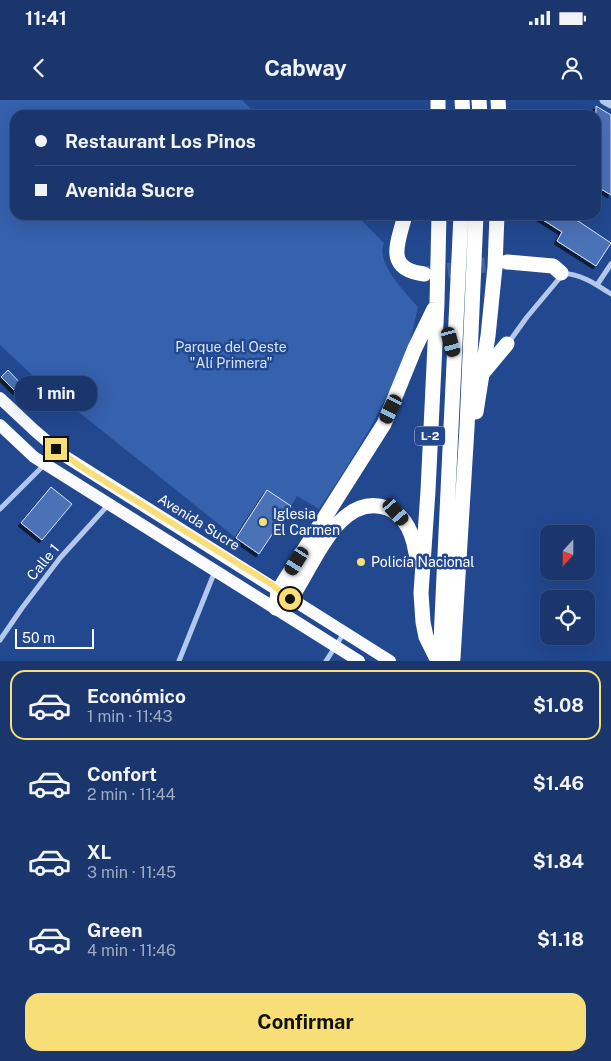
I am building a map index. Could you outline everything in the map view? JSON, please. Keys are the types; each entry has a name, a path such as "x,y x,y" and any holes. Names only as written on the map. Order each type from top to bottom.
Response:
{"highway":[{"path":"404,220 397,249 398,260 403,268 424,274"},
{"name":"L-2","path":"439,220 428,490 421,593 426,637 444,660"},
{"name":"L-2","path":"444,660 460,220"},
{"path":"444,660 467,428 476,220"},
{"path":"467,428 477,409 488,336 495,267 497,220"},
{"path":"508,262 553,266 561,273"},
{"path":"276,608 384,424 437,297"},
{"name":"L-2","path":"437,297 454,352"},
{"path":"481,375 507,344 493,341 488,336"},
{"path":"284,595 338,522 363,506 375,506 396,512 407,525 416,552 421,593"}],"main road":[{"name":"Avenida Sucre","path":"0,398 56,449 86,470 271,584 284,595 390,661"},
{"path":"0,425 20,445 46,464 359,661"}],"street":[{"path":"604,100 611,104"},
{"path":"597,285 611,264"},
{"path":"507,344 558,280 561,273 584,277 611,294"},
{"path":"0,509 46,464 56,449"},
{"name":"Calle 1","path":"0,640 60,558 110,504"},
{"path":"179,661 215,570"},
{"path":"326,661 344,633"}],"green space":[{"name":"Parque del Oeste \"Alí Primera\"","path":"0,100 242,100 252,110 10,110 10,220 361,220 384,243 382,251 388,268 393,277 418,307 408,347 398,373 356,452 319,509 297,496 291,506 267,490 236,538 30,373 0,345"}],"building":[{"path":"596,106 611,115 611,195 601,189 601,110 596,110"},
{"path":"543,220 576,220 611,243 596,266 557,241 562,232"},
{"path":"8,370 22,385 16,392 1,377"},
{"path":"51,487 72,504 42,540 21,523"},
{"name":"Iglesia El Carmen","path":"267,490 291,506 259,554 236,538"}],"tunnel":[{"path":"425,274 507,262"}],"place":[{"name":"Iglesia El Carmen","path":"263,522"},
{"name":"Policía Nacional","path":"361,562"}],"route":[{"path":"56,449 86,470 271,584 290,599"}]}
